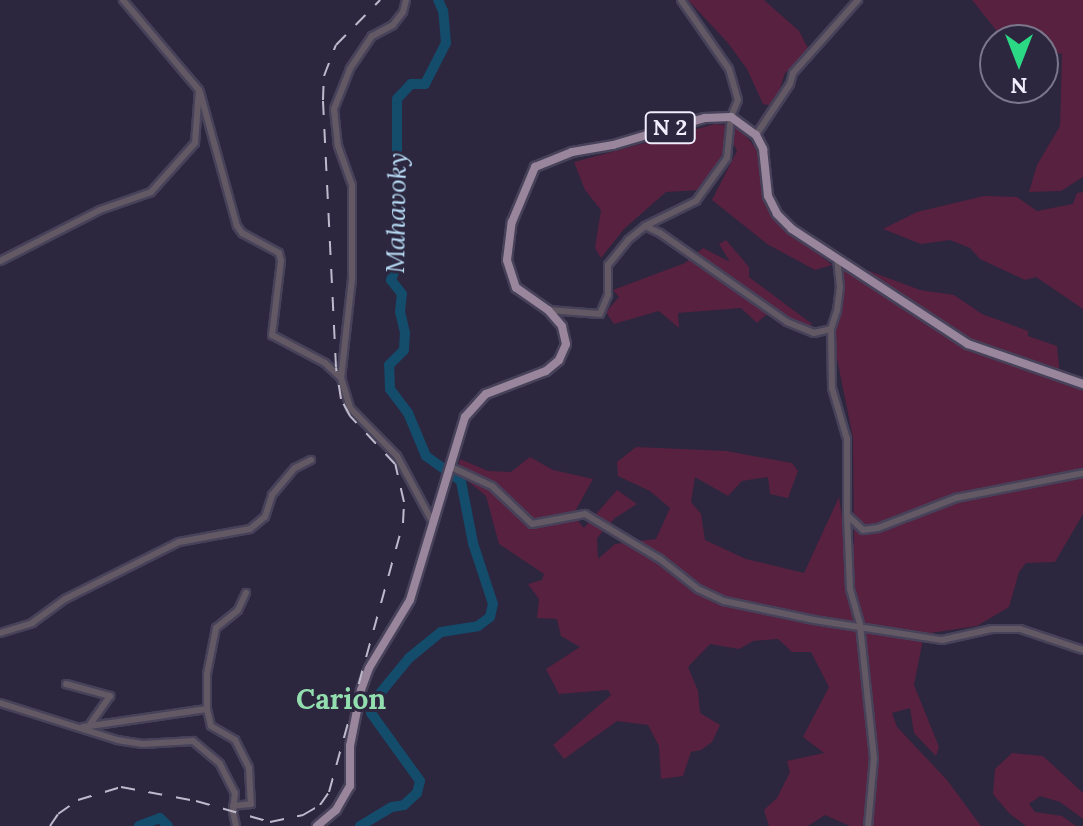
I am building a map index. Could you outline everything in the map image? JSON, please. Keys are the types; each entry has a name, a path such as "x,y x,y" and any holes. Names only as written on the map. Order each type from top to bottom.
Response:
{"main road":[{"name":"N 2","path":"317,826 346,798 353,774 350,746 361,690 369,668 410,600 460,430 474,405 499,387 546,371 559,360 566,344 562,326 548,310 516,288 507,260 512,222 535,167 572,152 613,145 705,118 731,117 756,135"},
{"path":"756,135 763,149 768,196 777,214 792,229 968,344 1083,384"}],"street":[{"path":"123,0 205,98 237,226 242,233 279,253 281,261 272,335 325,363 341,378"},
{"path":"406,0 403,12 393,25 372,36 350,69 334,109 338,146 352,185 352,279 341,378 350,408 397,456 432,521"},
{"path":"548,310 600,314 608,295 608,265 628,240 645,226 696,201 727,158 731,117 738,100 729,69 681,0"},
{"path":"756,135 790,84 793,73 858,0"},
{"path":"0,261 37,245 71,224 157,186 195,143 199,90"},
{"path":"645,226 660,233 787,322 814,333 831,329"},
{"path":"837,259 840,287 831,329 832,388 847,439 850,589 860,625 874,758 868,826"},
{"path":"0,633 32,623 65,599 179,542 250,529 265,517 272,495 295,468 311,460"},
{"path":"451,467 492,486 532,524 585,514 660,559 698,589 724,601 814,620 942,640 992,629 1020,629 1083,650"},
{"path":"847,515 863,530 878,528 956,498 1083,473"},
{"path":"233,806 251,804 249,768 235,740 211,726 207,709 207,674 216,628 238,610 246,593"},
{"path":"66,684 110,696 85,727"},
{"path":"0,703 85,727 96,735 143,744 193,741 220,764 235,793 236,826"},
{"path":"85,727 207,709"}],"shaded area":[{"path":"688,0 764,0 799,31 810,52 785,73 774,106 763,104 747,69 728,43"},
{"path":"972,0 1083,0 1083,177 1061,191 1029,192 1037,165 1060,126 1062,54 1059,53 1059,24 991,24"},
{"path":"715,124 737,126 756,148 765,199 775,219 832,265 815,270 767,244 712,200 737,151 731,139 701,190 666,192 624,229 601,258 595,248 601,210 585,190 574,162"},
{"path":"1083,192 1083,309 1036,277 1025,280 980,259 970,248 950,240 921,244 883,229 917,212 984,196 1017,197 1037,211 1073,204 1077,193"},
{"path":"726,240 749,267 749,277 812,324 806,330 767,314 757,323 741,308 678,313 679,328 659,311 614,324 606,312 619,297 613,290 685,263 703,248 730,262 719,244"},
{"path":"837,259 920,290 954,295 982,314 1028,331 1028,336 1057,346 1060,376 1083,384 1083,514 1055,562 1026,563 1019,572 1009,607 977,626 924,634 914,685 939,747 936,756 914,733 910,708 892,713 897,727 947,780 981,826 850,826 825,815 808,826 769,826 764,810 777,798 790,772 787,761 824,753 803,737 829,687 811,652 792,652 778,639 753,641 739,649 710,644 688,667 698,691 700,713 720,725 712,742 701,750 691,752 683,776 661,779 659,746 648,725 617,721 564,759 553,745 611,695 608,690 559,694 546,669 580,647 561,636 557,619 537,618 539,599 528,584 542,580 544,574 499,544 486,496 457,472 460,459 488,471 511,472 530,457 553,470 593,479 573,515 584,528 617,490 637,504 615,518 597,538 598,559 615,544 656,539 670,508 650,491 618,476 617,462 636,447 726,451 792,463 798,471 788,498 770,494 768,477 742,481 728,496 695,477 691,502 701,514 705,540 746,559 804,573 839,497 848,554 854,543 853,438 831,329 840,287"},
{"path":"1012,753 1043,756 1083,793 1083,819 1060,802 1040,796 1029,804 1035,812 1062,816 1076,826 1026,826 1009,813 993,794 995,769"}],"waterway":[{"name":"Mahavoky","path":"360,826 392,807 404,805 417,793 420,781 371,713 377,697 409,658 441,632 478,626 490,617 493,604 473,543 461,481 426,456 408,413 390,389 389,365 404,350 405,333 400,312 402,294 391,280 397,264 397,99 411,84 425,84 446,43 443,11 438,0"},
{"name":"Mahavoky","path":"139,826 160,818 168,826"}],"railway":[{"path":"50,826 58,814 78,800 121,787 196,801 270,822 303,815 320,805 329,792 403,523 404,502 395,464 350,416 341,399 336,367 323,100 324,76 336,45 380,0"}],"district":[{"name":"Carion","path":"341,699"}]}
